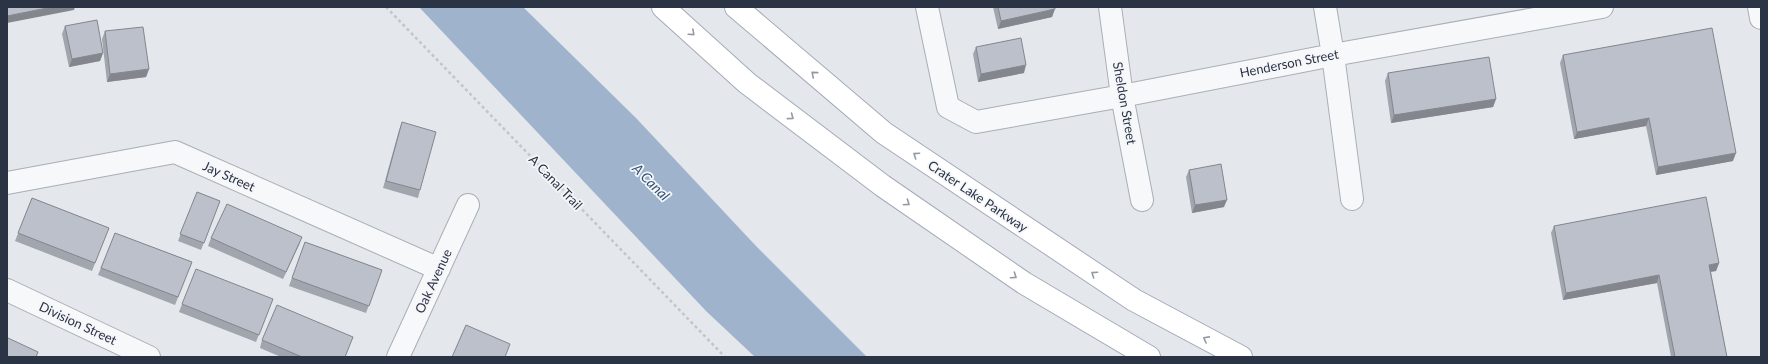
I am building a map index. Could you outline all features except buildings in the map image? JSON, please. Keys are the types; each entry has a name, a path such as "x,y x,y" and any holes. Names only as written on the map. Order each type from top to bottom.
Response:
{"main road":[{"path":"663,7 747,83 883,186 1024,283 1149,357"},
{"name":"Crater Lake Parkway","path":"736,7 884,133 1134,300 1241,357"}],"street":[{"name":"Henderson Street","path":"927,7 948,107 976,122 1122,96 1333,54 1521,14 1602,7"},
{"name":"Sheldon Street","path":"1110,7 1122,96 1142,200"},
{"path":"1325,7 1333,54 1352,199"},
{"path":"1759,7 1761,18"},
{"name":"Jay Street","path":"7,183 175,152 439,269"},
{"name":"Oak Avenue","path":"398,357 468,205"},
{"name":"Division Street","path":"7,290 149,357"}],"path":[{"name":"A Canal Trail","path":"386,7 725,357"}],"water":[{"name":"A Canal","path":"419,7 523,7 636,118 756,246 867,357 755,357 706,311"}]}
